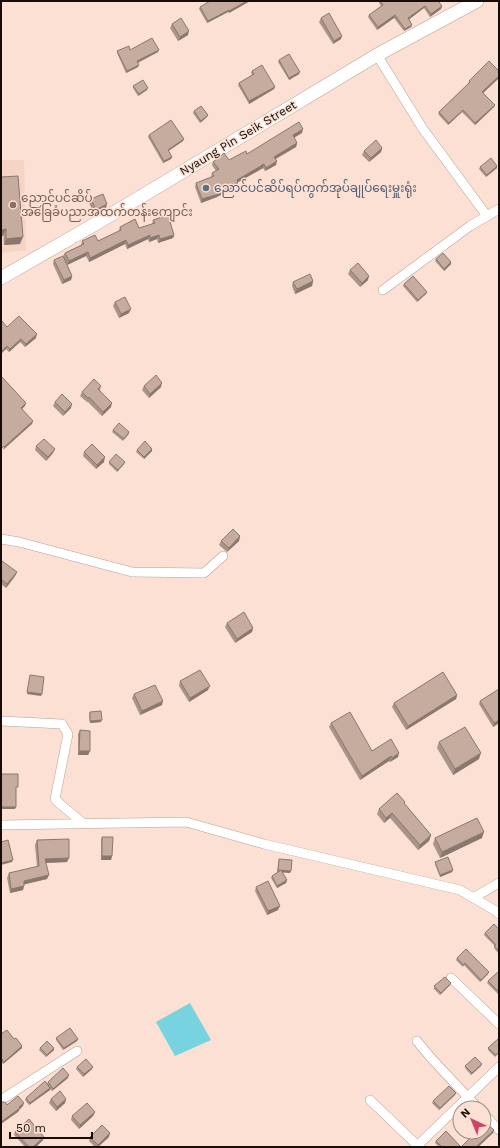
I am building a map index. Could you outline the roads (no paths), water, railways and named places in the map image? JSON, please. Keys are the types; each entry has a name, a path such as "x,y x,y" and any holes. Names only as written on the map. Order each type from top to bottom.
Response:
{"street":[{"name":"Nyaung Pin Seik Street","path":"1,278 97,223 377,55 477,1"},
{"path":"377,55 423,129 487,216"},
{"path":"383,290 470,226 499,209"},
{"path":"1,539 19,542 132,572 204,573 222,556"},
{"path":"1,721 62,724 68,734 55,799 83,823"},
{"path":"1,825 186,822 264,844 460,890 499,914"},
{"path":"473,898 499,883"},
{"path":"451,978 499,1024"},
{"path":"418,1041 431,1058 467,1098"},
{"path":"1,1100 77,1051"},
{"path":"370,1100 418,1147 499,1067"},
{"path":"492,1123 499,1130"}],"water":[{"path":"190,1003 211,1040 175,1056 156,1022"}],"place":[{"name":"ညောင်ပင်ဆိပ်ရပ်ကွက်အုပ်ချုပ်ရေးမှူးရုံး","path":"206,188"},
{"name":"ညောင်ပင်ဆိပ် အခြေခံပညာအထက်တန်းကျောင်း","path":"13,205"}]}
